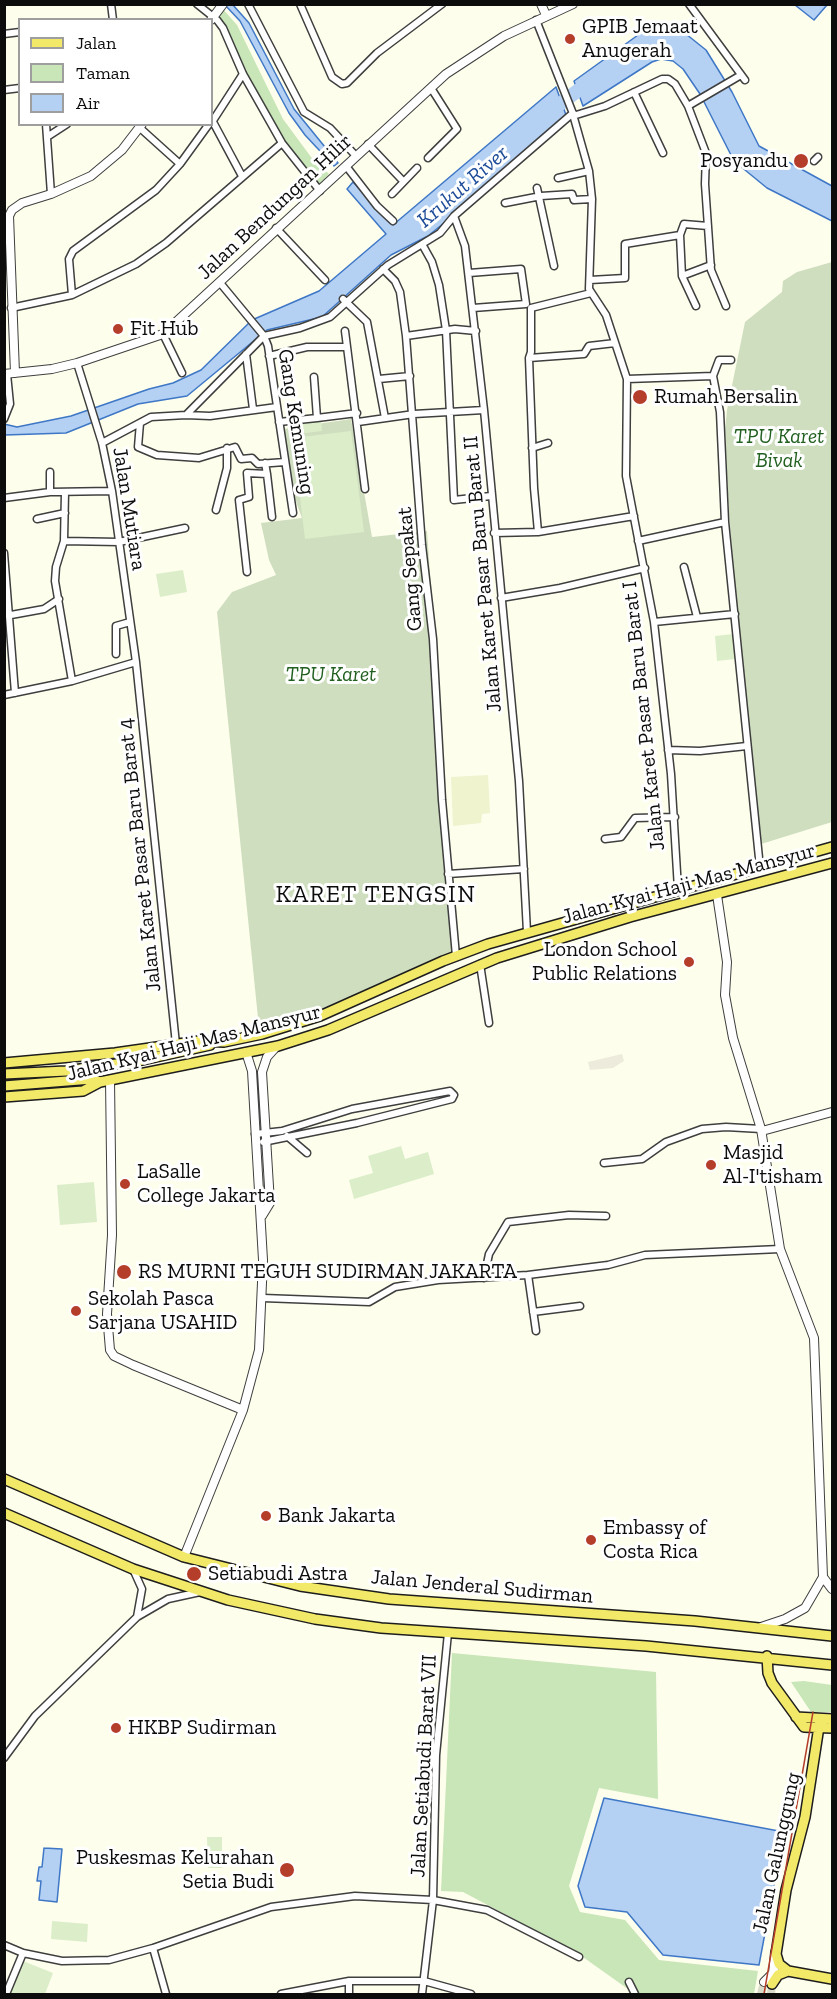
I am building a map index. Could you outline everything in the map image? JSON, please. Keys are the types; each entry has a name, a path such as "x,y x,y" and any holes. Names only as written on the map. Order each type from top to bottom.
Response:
{"main road":[{"name":"Jalan Kyai Haji Mas Mansyur","path":"4,1063 115,1053 200,1041 224,1042 262,1034 321,1016 456,956 527,932 832,847"},
{"name":"Jalan Kyai Haji Mas Mansyur","path":"4,1097 70,1093 92,1088 105,1081 278,1046 336,1027 480,964 570,935 832,863"},
{"path":"4,1074 66,1071 138,1061 224,1042"},
{"path":"4,1086 93,1079 105,1081"},
{"name":"Jalan Jenderal Sudirman","path":"4,1479 184,1557 300,1586 369,1597 761,1627 832,1636"},
{"path":"4,1513 133,1569 200,1592 270,1611 315,1619 448,1633 767,1656 832,1665"},
{"path":"767,1656 768,1673 772,1683 804,1727 832,1719"},
{"path":"820,1724 832,1728"},
{"name":"Jalan Galunggung","path":"788,1971 777,1961 776,1950 786,1890 805,1817 820,1724"},
{"path":"769,1983 778,1975 788,1971 832,1979"}],"street":[{"path":"197,4 214,16 223,28 243,74 282,143 320,191"},
{"path":"214,16 222,4"},
{"path":"248,4 304,112 330,128 356,156"},
{"path":"303,6 332,77 342,84 347,83 377,53 442,4"},
{"path":"541,4 546,15"},
{"name":"Jalan Bendungan Hilir","path":"9,374 77,363 163,334 431,88 470,58 536,20 573,4"},
{"path":"688,106 743,78 689,4"},
{"name":"Jalan Karet Pasar Baru Barat I","path":"536,20 573,113 589,171 592,200 591,293 603,309 627,379 626,476 654,621 675,817 678,889"},
{"path":"213,119 243,74"},
{"path":"186,415 263,335 300,328 330,317 344,300 383,269 440,234 454,216 573,113 605,106 668,79 675,84 688,106 708,160 708,226 711,265 726,306"},
{"path":"428,158 455,133 456,126 431,88"},
{"path":"634,92 663,153"},
{"path":"213,125 242,176"},
{"path":"46,126 51,194"},
{"path":"47,137 63,126"},
{"path":"4,419 10,404 11,308 7,213 22,203 51,194 91,176 122,150 141,126 180,164"},
{"path":"72,296 69,260 73,251 121,218 156,190 180,164 208,126"},
{"path":"11,308 72,296 136,264 166,243 282,143"},
{"path":"368,144 403,181"},
{"path":"345,167 377,206 393,221"},
{"path":"392,194 417,168"},
{"path":"558,178 589,171"},
{"path":"537,188 541,196 554,266"},
{"path":"505,203 541,196 572,194 574,200 592,200"},
{"name":"Jalan Karet Pasar Baru Barat II","path":"454,216 465,246 476,331 516,749 527,932"},
{"path":"696,306 682,276 680,236 684,224 708,226"},
{"path":"276,228 325,280"},
{"path":"590,280 625,278 625,244 680,236"},
{"path":"422,244 432,262 439,285 446,330 448,413 454,500 491,496"},
{"path":"682,276 711,265"},
{"name":"Gang Sepakat","path":"383,269 395,281 400,292 406,336 414,414 422,545 438,693 442,800 456,956"},
{"path":"469,273 521,269 526,304 473,308"},
{"path":"220,284 263,335"},
{"path":"538,532 529,358 531,309 591,293"},
{"path":"344,300 367,322 385,418"},
{"path":"406,336 446,330 476,331"},
{"path":"345,331 365,489"},
{"path":"163,334 182,374"},
{"name":"Gang Kemuning","path":"263,335 269,356 293,513"},
{"path":"529,358 584,354 589,346 615,343"},
{"path":"269,356 307,347 347,347"},
{"path":"246,354 253,409"},
{"path":"731,360 719,360 713,376 720,412 725,522 760,868"},
{"name":"Jalan Mutiara","path":"77,363 100,435 112,491 136,662"},
{"path":"379,379 410,376"},
{"path":"627,379 713,376"},
{"path":"314,377 317,418"},
{"path":"102,444 162,414 210,416 277,407"},
{"path":"358,422 414,414 484,410"},
{"path":"279,422 357,413"},
{"path":"140,423 138,447 157,455 199,458 227,448 237,447 243,459 252,458 258,464 285,462"},
{"path":"532,448 548,443"},
{"path":"216,510 227,468 227,448"},
{"path":"265,463 272,517"},
{"path":"50,472 50,492"},
{"path":"247,572 240,499 249,497 247,473 267,474"},
{"path":"4,498 50,492 112,491"},
{"path":"65,492 64,541 56,567 72,681"},
{"path":"37,519 65,513"},
{"path":"494,533 538,532 634,516"},
{"path":"638,541 725,522"},
{"path":"64,541 119,542 184,528"},
{"path":"4,553 11,615 15,693"},
{"path":"684,567 697,617"},
{"path":"501,598 560,588 645,568"},
{"path":"11,615 44,609 59,599"},
{"path":"654,621 735,614"},
{"path":"116,654 116,626 130,622"},
{"path":"4,695 72,681 136,662"},
{"name":"Jalan Karet Pasar Baru Barat 4","path":"136,662 176,1044"},
{"path":"668,750 700,751 747,746"},
{"path":"605,839 621,837 635,818 675,817"},
{"path":"448,874 524,869"},
{"path":"717,895 727,962 725,995 729,1018 741,1069 762,1130 777,1238 813,1330 823,1577 805,1608 761,1627"},
{"path":"480,964 489,1023"},
{"path":"261,1217 270,1203 262,1072 267,1057 278,1046"},
{"path":"184,1557 243,1410 259,1350 263,1298 261,1217 252,1071 246,1052"},
{"path":"105,1081 112,1229 107,1314 110,1350 114,1356 133,1365 243,1410"},
{"path":"256,1138 289,1138 452,1099 454,1095 450,1091 352,1109 266,1137"},
{"path":"433,1094 435,1103"},
{"path":"352,1109 357,1123"},
{"path":"604,1163 642,1159 666,1142 702,1130 726,1127 762,1130 832,1112"},
{"path":"328,1118 332,1128"},
{"path":"282,1131 307,1153"},
{"path":"484,1278 489,1254 508,1222 569,1215 606,1216"},
{"path":"263,1298 369,1302 395,1287 460,1278 528,1275 608,1265 645,1255 718,1254 780,1249"},
{"path":"528,1275 536,1331"},
{"path":"533,1312 580,1306"},
{"path":"133,1569 142,1589 137,1617"},
{"path":"823,1577 832,1589"},
{"path":"4,1758 35,1716 137,1617 168,1599 200,1592"},
{"name":"Jalan Setiabudi Barat VII","path":"422,1995 433,1900 436,1755 448,1633"},
{"path":"4,1945 23,1953 63,1961 109,1960 153,1948 271,1907 355,1896 433,1900 472,1906 500,1914 579,1957"},
{"path":"153,1948 165,1995"},
{"path":"769,1983 776,1950"},
{"path":"6,1995 23,1953"},
{"path":"772,1972 788,1971"},
{"path":"349,1981 350,1995"},
{"path":"283,1994 349,1981 424,1981 471,1995"},
{"path":"629,1982 635,1995"}],"green space":[{"path":"222,8 237,25 283,119 311,157 329,174 319,185 288,147 255,92 215,17"},
{"name":"TPU Karet Bivak","path":"832,262 832,822 758,845 729,517 725,429 727,410 745,322 782,292 783,281 797,272"},
{"path":"321,419 322,431 297,434 295,422"},
{"name":"TPU Karet","path":"351,419 372,537 427,531 457,960 311,1020 259,1028 217,612 232,592 276,575 269,560 261,523 302,518 291,488 283,429"},
{"path":"351,431 364,532 305,539 293,438"},
{"path":"183,570 187,592 160,597 156,574"},
{"path":"733,634 735,659 717,661 715,636"},
{"path":"488,775 490,813 482,814 481,823 453,826 451,777"},
{"path":"401,1146 405,1159 428,1152 434,1174 354,1199 349,1180 373,1173 368,1156"},
{"path":"94,1182 97,1222 60,1225 57,1185"},
{"path":"452,1653 656,1672 658,1799 599,1788 569,1886 580,1912 625,1920 659,1960 758,1971 754,1994 635,1994 573,1950 463,1892 441,1891"},
{"path":"804,1681 832,1685 832,1712 811,1712 791,1682"},
{"path":"207,1837 222,1837 222,1868 208,1868"},
{"path":"52,1921 88,1924 87,1942 51,1939"},
{"path":"23,1961 53,1973 45,1994 10,1994"}],"shaded area":[{"path":"622,1054 624,1061 613,1068 590,1070 588,1062"}],"water":[{"path":"225,5 233,5 249,23 294,109 338,163 334,166 305,135 289,113 240,21"},
{"path":"795,5 827,5 814,20"},
{"path":"645,30 686,34 706,50 732,92 759,146 832,186 832,221 767,188 734,161 700,94 683,69 673,61 661,59 652,62 583,106 574,81"},
{"path":"556,87 566,115 444,223 428,236 391,255 322,317 267,330 187,396 138,404 66,433 5,435 4,424 17,427 71,416 173,383 201,370 252,320 319,291 386,234 347,189 353,182 393,225"},
{"path":"604,1798 784,1832 759,1965 663,1955 627,1912 585,1907 578,1886"},
{"path":"44,1848 62,1849 57,1902 39,1900 41,1881 37,1881 39,1867 42,1867"}],"waterway":[{"name":"Krukut River","path":"548,113 592,80"}],"tunnel":[{"path":"761,1994 764,1982"},
{"path":"771,1994 772,1984"}],"tram line":[{"path":"764,1994 813,1712"}],"place":[{"name":"GPIB Jemaat Anugerah","path":"570,39"},
{"name":"Posyandu","path":"801,161"},
{"name":"Fit Hub","path":"118,329"},
{"name":"Rumah Bersalin","path":"640,397"},
{"name":"London School Public Relations","path":"689,962"},
{"name":"Masjid Al-I'tisham","path":"711,1165"},
{"name":"LaSalle College Jakarta","path":"125,1184"},
{"name":"RS MURNI TEGUH SUDIRMAN JAKARTA","path":"124,1272"},
{"name":"Sekolah Pasca Sarjana USAHID","path":"76,1311"},
{"name":"Bank Jakarta","path":"266,1516"},
{"name":"Embassy of Costa Rica","path":"591,1540"},
{"name":"Setiabudi Astra","path":"194,1574"},
{"name":"HKBP Sudirman","path":"116,1728"},
{"name":"Puskesmas Kelurahan Setia Budi","path":"287,1870"}],"district":[{"name":"KARET TENGSIN","path":"376,895"}]}
